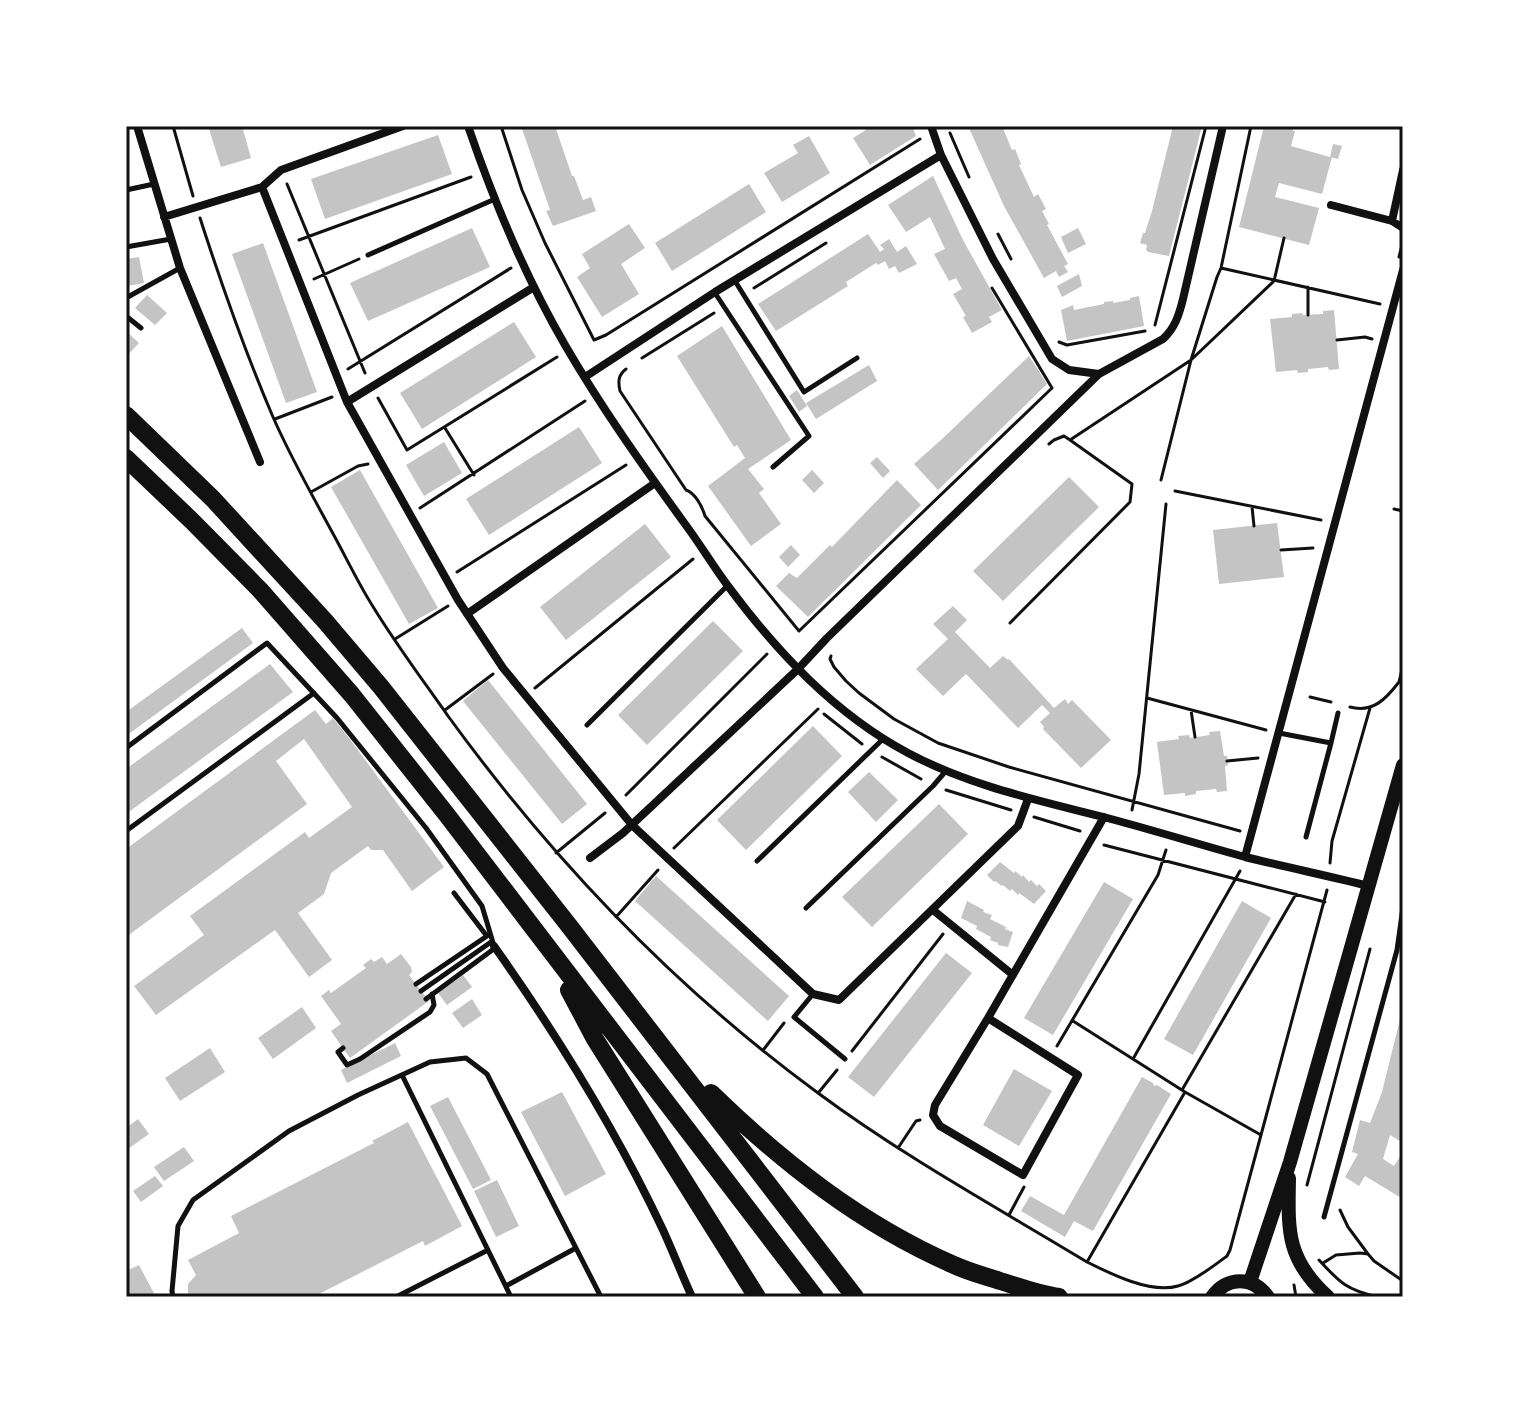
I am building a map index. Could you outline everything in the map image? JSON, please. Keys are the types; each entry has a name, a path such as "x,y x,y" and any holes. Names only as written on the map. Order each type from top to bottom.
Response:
{"highway":[{"path":"126,415 213,499 381,687 855,1297"},
{"path":"126,458 260,590 342,683 447,815 815,1297"},
{"path":"543,941 595,1039 757,1297"},
{"path":"658,1040 762,1140 850,1209 901,1240 957,1267 1059,1297"}],"main road":[{"path":"1250,1282 1290,1162 1403,765"},
{"path":"1290,1162 1290,1237 1303,1270 1328,1297"},
{"path":"1212,1297 1218,1289 1233,1281 1250,1282 1268,1297"}],"street":[{"path":"137,126 180,268 260,462"},
{"path":"164,217 262,187 281,170 403,126"},
{"path":"468,126 517,251 585,377 655,483 762,630 798,669 850,717 883,739 945,772 1028,799 1245,857 1369,886"},
{"path":"931,126 941,155 993,259 1052,359 1069,370 1099,374"},
{"path":"590,858 632,825 798,669 1099,374 1163,339 1171,331 1183,299 1223,126"},
{"path":"585,377 715,292 941,155"},
{"path":"1392,221 1403,170"},
{"path":"262,187 345,397 446,580 503,668 632,825 813,994 839,1000 1018,826 1028,799"},
{"path":"1331,205 1392,221 1403,228"},
{"path":"1245,857 1400,268"},
{"path":"345,397 372,387 534,287"},
{"path":"467,614 655,483"},
{"path":"988,1018 1078,1075 1023,1175 940,1126 933,1115 935,1105 1104,817"},
{"path":"933,910 1013,975"},
{"path":"494,945 604,1117 662,1229 692,1297"}],"lane":[{"path":"126,190 154,184"},
{"path":"368,255 495,199"},
{"path":"126,247 171,239"},
{"path":"126,298 180,268"},
{"path":"735,280 804,392 857,358"},
{"path":"715,292 809,436 773,467"},
{"path":"126,316 141,328"},
{"path":"587,725 728,585"},
{"path":"126,748 267,643 337,718 426,828 482,906 494,945"},
{"path":"126,831 314,693"},
{"path":"1306,837 1338,713"},
{"path":"1278,732 1331,743"},
{"path":"757,861 883,739"},
{"path":"806,908 945,772"},
{"path":"454,893 494,945"},
{"path":"1324,1217 1397,950 1403,907"},
{"path":"416,984 487,936"},
{"path":"421,991 494,945"},
{"path":"343,1048 338,1052 346,1058 347,1065 430,1012 434,1005 429,996 494,945"},
{"path":"813,994 794,1017 845,1059"},
{"path":"173,1297 178,1226 193,1200 289,1131 358,1095 430,1062 466,1058 487,1074 601,1297"},
{"path":"402,1075 511,1297"},
{"path":"506,1286 576,1248"},
{"path":"396,1297 488,1250"},
{"path":"411,1289 415,1297"}],"path":[{"path":"173,126 228,304 274,420 371,604 491,774 556,853 616,917 679,978 763,1050 818,1093 898,1148 1087,1262 1114,1275 1161,1288 1175,1288 1222,1260 1230,1250 1325,902 1332,841 1370,708"},
{"path":"501,126 522,190 545,243 594,340 920,139"},
{"path":"947,126 971,180"},
{"path":"1053,333 1059,343 1067,345 1150,330 1155,326 1206,126"},
{"path":"1161,480 1191,360 1221,268 1251,126"},
{"path":"281,170 372,387 407,450 557,357"},
{"path":"285,245 471,177 482,205"},
{"path":"995,228 1014,264"},
{"path":"1070,440 1191,360 1274,281 1284,238"},
{"path":"1400,268 1403,241"},
{"path":"300,285 368,255"},
{"path":"336,376 511,268 522,295"},
{"path":"1221,268 1392,307"},
{"path":"1308,287 1308,315"},
{"path":"1337,340 1365,337 1376,340"},
{"path":"274,420 345,397"},
{"path":"409,515 585,401"},
{"path":"445,428 474,475"},
{"path":"1010,623 1130,502 1132,484 1070,440 1064,436 1048,445"},
{"path":"311,492 358,466 379,461"},
{"path":"446,580 626,465"},
{"path":"1175,491 1334,522"},
{"path":"1129,824 1139,774 1166,504"},
{"path":"1252,507 1254,526"},
{"path":"1394,509 1403,511"},
{"path":"1281,550 1317,547 1315,556"},
{"path":"525,696 693,559"},
{"path":"395,639 458,600"},
{"path":"833,651 831,663 846,681 894,719 926,737 981,758 1243,832"},
{"path":"556,853 615,805 767,654 788,678"},
{"path":"1348,707 1370,708 1385,699 1401,682 1403,665"},
{"path":"445,711 486,677 503,668"},
{"path":"1310,697 1340,705"},
{"path":"1147,698 1278,732"},
{"path":"616,917 671,852 818,709 871,751 933,786 1078,830 1102,845 1325,902"},
{"path":"1191,710 1195,737"},
{"path":"1227,761 1262,757"},
{"path":"1051,1056 1158,875 1170,836"},
{"path":"1133,1059 1237,878 1245,857"},
{"path":"1087,1262 1296,894"},
{"path":"818,1093 950,925"},
{"path":"1306,1191 1370,949"},
{"path":"763,1050 784,1023 794,1017"},
{"path":"1072,1020 1184,1091 1261,1135"},
{"path":"898,1148 916,1121 933,1115"},
{"path":"1009,1215 1024,1188 1023,1175"},
{"path":"1330,1192 1348,1227 1368,1254 1403,1281"},
{"path":"1313,1252 1348,1288 1378,1297"},
{"path":"1323,1263 1336,1255 1368,1254"}],"building":[{"path":"208,126 242,126 251,158 221,167"},
{"path":"521,126 555,126 583,200 591,197 596,211 553,226"},
{"path":"872,126 912,126 916,136 870,165 853,138"},
{"path":"968,126 1002,126 1012,150 1015,149 1034,197 1038,194 1046,209 1042,211 1068,264 1064,266 1068,272 1059,277 1056,271 1044,278 1004,206"},
{"path":"1173,126 1202,126 1169,256 1148,252 1147,245 1140,243 1152,211"},
{"path":"1264,126 1294,126 1291,146 1330,157 1333,144 1342,146 1338,159 1332,157 1322,194 1279,183 1275,197 1319,208 1309,245 1239,227"},
{"path":"438,135 452,174 325,219 311,179"},
{"path":"809,136 830,173 782,202 764,173 798,153 793,145"},
{"path":"933,176 963,240 1002,310 989,317 992,322 972,333 953,294 962,289 956,278 949,281 934,254 945,249 930,217 906,232 888,205"},
{"path":"749,184 766,212 672,271 655,243"},
{"path":"629,224 645,248 621,264 639,294 602,317 577,277 590,268 582,254"},
{"path":"472,228 490,267 368,321 350,283"},
{"path":"1078,228 1086,244 1068,253 1061,237"},
{"path":"868,234 880,252 884,249 880,245 889,239 897,252 906,246 917,264 899,273 895,266 889,269 885,261 876,263 846,282 848,286 776,331 758,304"},
{"path":"263,243 317,392 286,403 232,254"},
{"path":"139,257 144,283 127,286 126,259"},
{"path":"1079,274 1082,286 1062,297 1057,286"},
{"path":"147,295 167,313 155,325 135,308"},
{"path":"1139,296 1144,326 1067,341 1061,310 1073,305 1074,310"},
{"path":"1334,310 1339,369 1329,370 1328,367 1298,373 1297,370 1276,372 1270,319 1302,313 1323,314 1323,311"},
{"path":"514,322 536,357 422,429 400,393"},
{"path":"722,326 791,440 748,469 764,489 759,493 781,524 751,546 708,486 745,458 737,445 734,447 677,356"},
{"path":"126,331 139,343 126,357"},
{"path":"1029,356 1047,384 938,490 914,464"},
{"path":"869,365 877,381 816,419 806,403"},
{"path":"797,390 807,406 799,412 789,396"},
{"path":"579,427 602,463 489,535 466,499"},
{"path":"444,442 462,473 424,496 406,465"},
{"path":"877,457 890,471 883,478 870,463"},
{"path":"360,470 438,608 409,624 331,487"},
{"path":"812,470 824,483 814,493 802,480"},
{"path":"1069,477 1099,507 1003,601 973,571"},
{"path":"897,480 921,505 808,617 776,586 789,573 797,578"},
{"path":"1277,523 1284,577 1219,584 1213,530"},
{"path":"645,524 671,557 566,640 540,607"},
{"path":"791,545 800,555 788,567 779,557"},
{"path":"953,606 967,620 955,632 990,668 1003,656 1009,659 1054,708 1065,699 1068,704 1072,700 1111,740 1081,768 1043,729 1040,722 1050,713 1042,705 1018,728 966,674 943,696 916,669 948,639 933,624"},
{"path":"713,621 743,651 647,745 618,715"},
{"path":"242,628 253,643 126,736 126,712"},
{"path":"270,664 293,692 126,814 126,769"},
{"path":"488,680 587,804 562,824 463,701"},
{"path":"315,710 326,724 333,718 444,867 412,891 383,850 371,850 368,846 331,873 324,894 298,913 332,960 309,977 275,930 156,1015 134,986 204,935 190,916 305,832 309,838 352,807 304,739 276,761 307,804 126,937 126,849"},
{"path":"813,726 842,756 746,850 717,820"},
{"path":"1220,731 1224,756 1227,756 1227,791 1217,792 1216,789 1196,791 1196,794 1185,796 1185,793 1164,795 1157,742"},
{"path":"869,772 898,800 876,822 848,792"},
{"path":"939,804 968,834 872,927 842,897"},
{"path":"1000,862 1046,891 1034,904 1012,889 1010,891 994,882 987,875"},
{"path":"656,876 789,996 768,1021 635,901"},
{"path":"1104,882 1133,899 1053,1035 1024,1018"},
{"path":"967,901 1013,932 1008,947 998,945 976,929 977,926 961,918"},
{"path":"1242,901 1271,918 1193,1055 1164,1039"},
{"path":"946,953 972,973 874,1097 848,1077"},
{"path":"401,954 411,967 409,975 429,1001 350,1058 331,1031 341,1024 321,996 329,990 331,993 366,968 363,965 371,959 374,962 382,957 387,964"},
{"path":"463,975 472,987 447,1005 438,993"},
{"path":"472,999 482,1015 463,1028 452,1013"},
{"path":"302,1007 316,1028 273,1059 258,1038"},
{"path":"1402,1011 1403,1143 1390,1135 1383,1159 1394,1166 1403,1152 1403,1199 1365,1176 1359,1186 1345,1177 1358,1154 1352,1152 1360,1120 1370,1123 1382,1092"},
{"path":"395,1043 401,1056 347,1083 341,1070"},
{"path":"210,1048 225,1072 180,1101 165,1078"},
{"path":"1014,1069 1052,1091 1019,1146 983,1125"},
{"path":"1142,1077 1171,1094 1093,1231 1074,1221 1065,1237 1021,1211 1030,1196 1064,1215"},
{"path":"562,1092 606,1174 565,1196 521,1112"},
{"path":"448,1097 491,1180 473,1189 430,1106"},
{"path":"138,1119 149,1134 128,1149 126,1128"},
{"path":"408,1122 462,1226 425,1246 423,1241 313,1297 188,1297 188,1284 196,1275 188,1260 239,1233 231,1216 374,1143 372,1141"},
{"path":"184,1147 194,1161 164,1181 154,1167"},
{"path":"155,1176 163,1186 141,1202 133,1191"},
{"path":"497,1180 519,1226 496,1237 474,1191"},
{"path":"139,1265 156,1297 126,1297 126,1271"}]}
